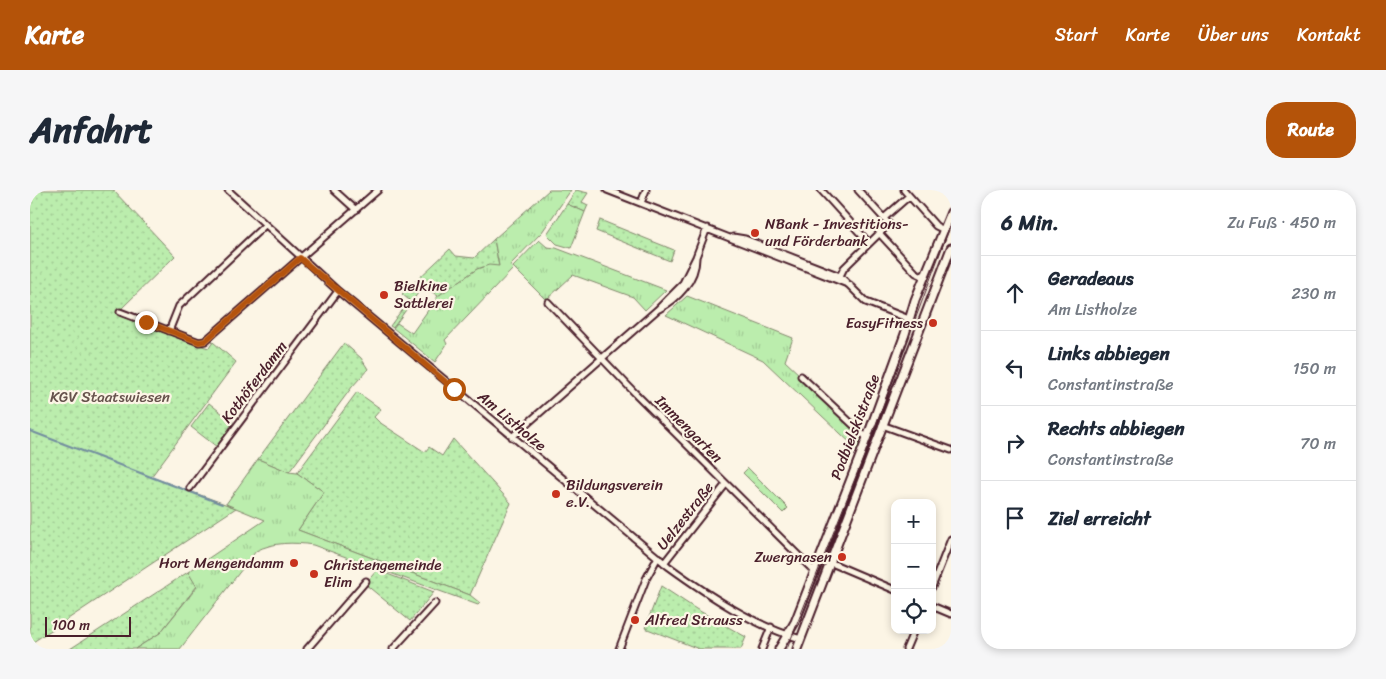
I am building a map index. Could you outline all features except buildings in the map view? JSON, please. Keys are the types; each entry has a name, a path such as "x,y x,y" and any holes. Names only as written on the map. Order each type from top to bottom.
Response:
{"main road":[{"name":"Podbielskistraße","path":"779,649 788,635 867,438 925,277 948,231 951,212"},
{"name":"Podbielskistraße","path":"797,649 921,324 949,258 951,248"},
{"path":"909,319 921,324"}],"street":[{"name":"Am Listholze","path":"228,190 338,291 664,563 715,598 771,627 801,639"},
{"path":"334,190 356,210"},
{"path":"120,312 199,342 205,341 378,190"},
{"path":"607,190 707,228 743,245 850,285"},
{"path":"641,203 646,190"},
{"path":"821,190 869,243"},
{"path":"840,276 844,268 889,224 858,190"},
{"path":"904,190 936,226 948,231"},
{"path":"884,218 909,196"},
{"path":"169,331 179,306 265,225"},
{"path":"512,437 657,310 668,305 686,287 692,276 696,258 707,228"},
{"path":"880,234 916,273 925,277"},
{"path":"729,237 745,239 840,276 866,302 909,319"},
{"name":"Kothöferdamm","path":"190,488 338,291"},
{"name":"Immengarten","path":"548,302 602,359 814,571"},
{"path":"801,376 867,438"},
{"path":"882,425 951,450"},
{"name":"Uelzestraße","path":"664,563 726,484"},
{"path":"936,577 951,539"},
{"path":"619,649 646,579 658,558"},
{"path":"829,562 893,589"},
{"path":"308,649 366,581"},
{"path":"393,649 435,603"},
{"path":"936,608 951,614"},
{"path":"762,649 771,627"},
{"path":"906,649 912,634"}],"green space":[{"name":"KGV Staatswiesen","path":"30,190 113,190 175,256 120,310 118,315 191,343 209,348 213,342 236,362 151,477 236,508 30,644"},
{"path":"549,190 571,190 542,232 510,265 513,269 445,340 447,344 435,362 393,328 397,323 412,333 438,296 477,269 489,265 499,266 494,239"},
{"path":"576,190 588,193 582,202 588,205 585,212 567,204"},
{"path":"567,204 585,212 571,248 557,244 547,234"},
{"path":"600,220 674,250 670,261 596,231"},
{"path":"494,239 499,267 477,269 438,296 423,286 393,328 390,326 409,300 402,294 450,249 456,256 474,258"},
{"path":"539,240 547,247 556,248 666,290 645,310 633,297 573,275 546,300 513,267"},
{"path":"687,296 793,338 785,361 864,435 859,451 763,360 666,315"},
{"path":"344,343 361,358 368,369 352,387 289,472 258,459"},
{"path":"357,392 381,409 374,417 379,422 425,452 429,447 442,456 453,439 511,503 470,595 298,530 324,492 297,473"},
{"path":"209,403 233,422 217,447 191,427"},
{"path":"258,459 289,472 297,473 324,492 298,530 470,595 480,603 478,605 313,545 298,543 276,544 256,551 180,649 135,649 160,633 197,587 188,572 265,520 226,504"},
{"path":"748,468 788,508 783,513 743,473"},
{"path":"377,570 434,592 410,621 365,584"},
{"path":"188,572 197,586 160,633 135,649 70,649"},
{"path":"661,586 696,609 746,637 741,649 699,649 645,628"}],"waterway":[{"path":"30,431 222,504"}],"tram line":[{"path":"787,649 864,456 951,224"}],"place":[{"name":"NBank - Investitions- und Förderbank","path":"755,233"},
{"name":"Bielkine Sattlerei","path":"384,295"},
{"name":"EasyFitness","path":"933,323"},
{"name":"Bildungsverein e.V.","path":"556,494"},
{"name":"Zwergnasen","path":"842,557"},
{"name":"Hort Mengendamm","path":"294,563"},
{"name":"Christengemeinde Elim","path":"314,574"},
{"name":"Alfred Strauss","path":"635,620"}],"route":[{"path":"146,322 199,342 205,341 300,258 454,389"}]}
